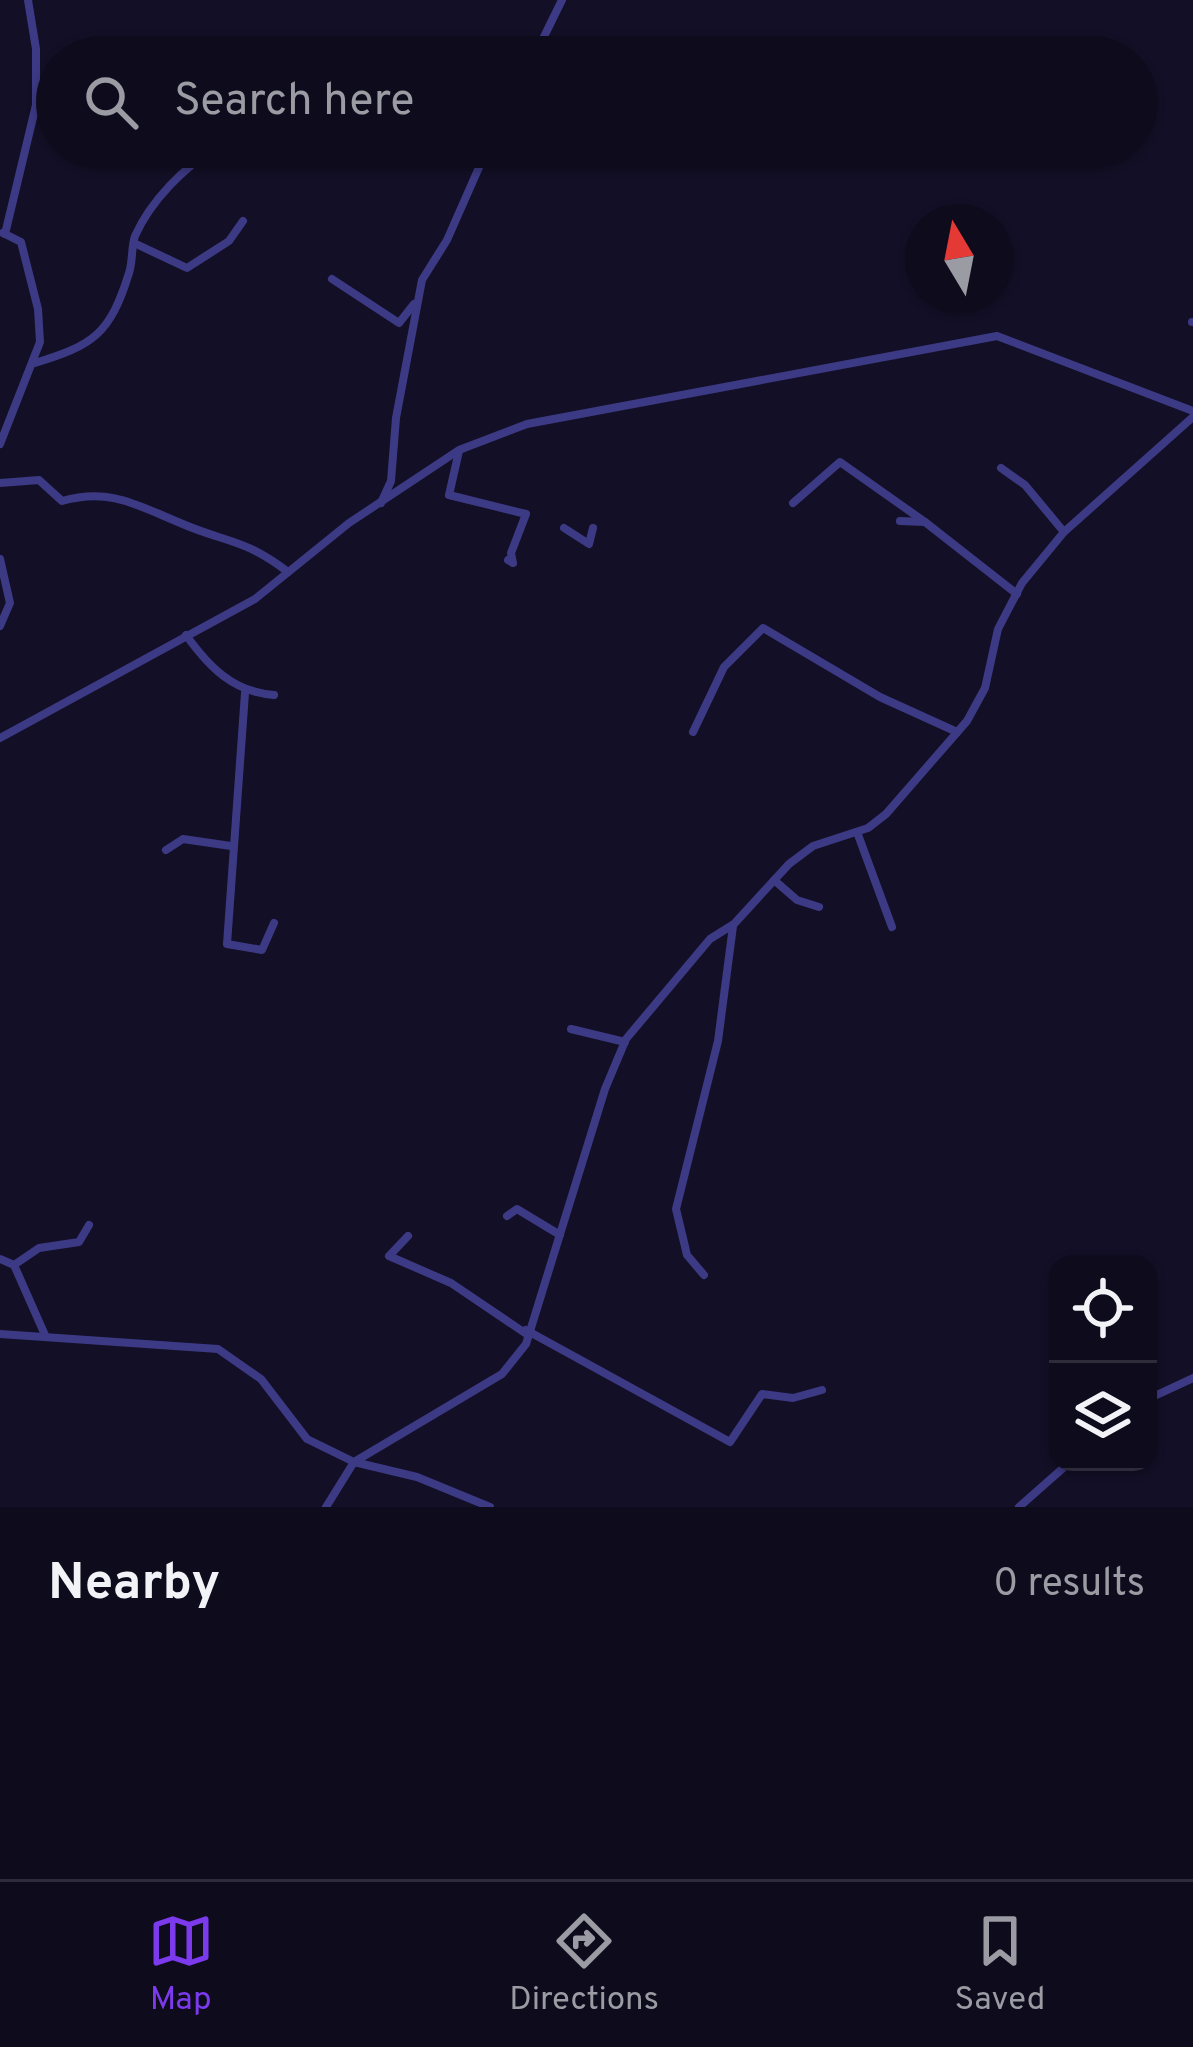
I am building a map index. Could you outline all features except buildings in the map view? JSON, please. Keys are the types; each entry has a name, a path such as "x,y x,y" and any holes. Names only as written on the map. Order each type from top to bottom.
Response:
{"street":[{"path":"1,438 35,363 38,310 22,242 3,233 36,105 36,49 28,0"},
{"path":"544,36 562,0"},
{"path":"35,363 85,348 99,337 128,277 133,242 158,200 193,168"},
{"path":"332,279 399,322 412,310 422,280 447,240 479,168"},
{"path":"133,242 187,268 229,242 243,221"},
{"path":"379,507 391,481 396,418 422,280"},
{"path":"0,738 255,599 459,450 526,424 997,336 1193,414 1064,532 1017,594 998,629 985,688 957,732 886,814 857,832 813,846 774,880 734,924 710,939 625,1042 526,1331 526,1344 502,1374 354,1462 326,1507"},
{"path":"459,450 449,496 526,514 511,553 513,563 508,560"},
{"path":"793,503 840,462 1017,594"},
{"path":"1001,468 1025,485 1064,532"},
{"path":"0,483 39,481 62,501 87,493 129,498 180,524 253,545 288,572"},
{"path":"900,521 925,522"},
{"path":"564,529 589,544 593,528"},
{"path":"0,559 10,603 0,626"},
{"path":"693,732 724,667 763,628 880,697 957,732"},
{"path":"186,635 204,660 245,693 274,695"},
{"path":"245,693 227,944 262,950 274,923"},
{"path":"857,832 892,926"},
{"path":"166,850 183,839 231,846"},
{"path":"774,880 797,900 819,907"},
{"path":"704,1275 687,1256 676,1209 718,1041 734,924"},
{"path":"571,1029 625,1042"},
{"path":"508,1216 517,1209 560,1235"},
{"path":"14,1265 39,1248 80,1242 89,1225"},
{"path":"408,1236 389,1256 451,1283 526,1331 730,1442 762,1394 793,1398 822,1390"},
{"path":"0,1258 14,1265 46,1336"},
{"path":"0,1334 218,1349 261,1379 307,1439 354,1462 417,1477 490,1507"},
{"path":"1157,1395 1193,1378"},
{"path":"1018,1507 1060,1471"}]}
